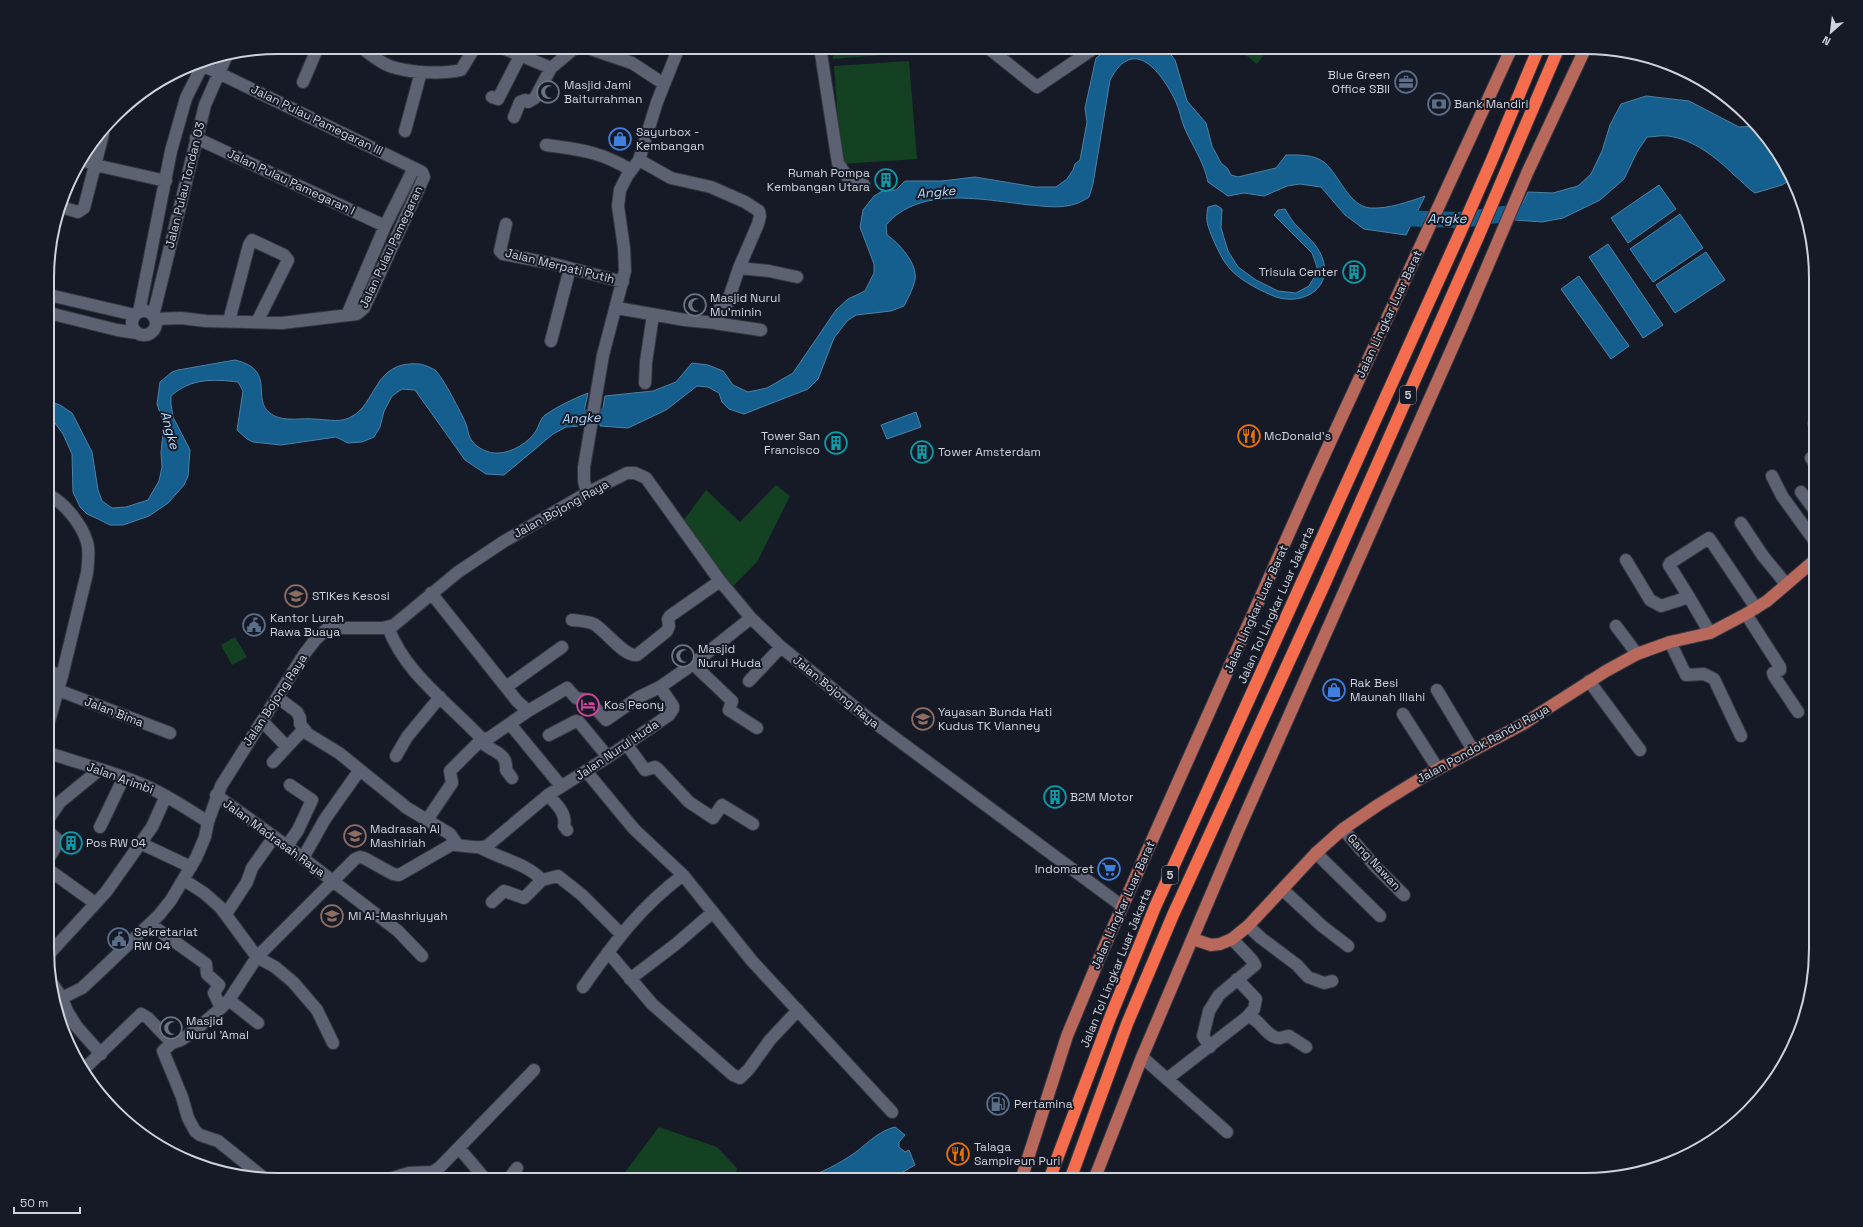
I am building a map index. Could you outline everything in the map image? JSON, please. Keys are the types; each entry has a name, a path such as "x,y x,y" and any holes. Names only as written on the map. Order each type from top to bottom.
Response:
{"highway":[{"name":"Jalan Tol Lingkar Luar Jakarta","path":"1052,1173 1110,1018 1155,907 1477,195 1536,54"},
{"name":"5","path":"1073,1173 1127,1024 1173,915 1330,572 1474,244 1555,54"}],"main road":[{"name":"Jalan Lingkar Luar Barat","path":"1023,1173 1067,1036 1122,906 1422,242 1452,180 1509,54"},
{"path":"1097,1173 1142,1057 1238,831 1456,340 1527,175 1583,54"},
{"name":"Jalan Pondok Randu Raya","path":"1193,939 1211,945 1220,944 1232,939 1248,926 1316,853 1343,829 1384,801 1472,750 1529,721 1589,681 1637,654 1670,642 1710,633 1751,611 1809,565"}],"street":[{"path":"303,82 315,54"},
{"path":"369,54 395,68 421,72 462,70 471,54"},
{"path":"516,54 551,68"},
{"path":"514,117 520,102 525,100 528,102 535,98 551,68 568,54"},
{"path":"606,54 632,63 664,84"},
{"path":"587,493 584,481 584,467 603,355 623,282 625,259 618,206 622,185 639,160 664,84 676,54"},
{"path":"821,54 838,163 848,178 864,185"},
{"path":"996,54 1037,87 1086,54"},
{"path":"492,97 498,99 520,56"},
{"name":"Jalan Pulau Tondan O3","path":"154,318 205,105 224,61"},
{"name":"Jalan Pulau Pamegaran III","path":"207,66 414,168"},
{"name":"Jalan Pulau Tondan O3","path":"137,314 166,181 171,151 186,98 200,68"},
{"path":"405,131 421,72"},
{"name":"Jalan Pulau Pamegaran I","path":"196,138 386,226"},
{"path":"65,208 78,212 84,208 101,140"},
{"path":"546,145 601,154 631,170"},
{"path":"639,160 671,178 711,187 745,202 760,213 758,224 738,268 727,304 719,309 718,320 714,324"},
{"path":"87,162 95,165 166,181"},
{"name":"Jalan Pulau Pamegaran","path":"154,318 282,323 347,316 357,314 364,308 424,177 422,172 414,168 386,226 347,316"},
{"name":"Jalan Merpati Putih","path":"506,224 500,251 501,253 570,268 623,282"},
{"path":"228,321 249,245 252,240 284,255 288,260 257,322"},
{"path":"551,341 570,268"},
{"path":"738,268 768,271 797,277"},
{"path":"54,296 137,314 147,312 154,318 154,329 151,333 142,335 54,314"},
{"path":"617,308 653,315 761,330"},
{"path":"137,314 132,321 132,328 137,333"},
{"path":"645,383 646,362 653,315"},
{"name":"Jalan Bojong Raya","path":"60,999 82,988 150,924 171,900 184,880 205,837 216,795 304,653 316,639 328,628 388,627 401,620 431,593 502,542 587,493 627,474 640,474 646,478 720,582 751,618 781,647 867,718 1122,906"},
{"path":"1772,476 1782,496 1809,533"},
{"path":"1801,492 1809,503"},
{"path":"54,499 66,508 81,529 88,542 89,557 87,573 54,704"},
{"path":"1741,523 1763,556 1786,584"},
{"path":"1710,633 1669,565 1708,538 1710,538 1751,611 1780,667 1780,670 1773,674 1774,676 1798,712"},
{"path":"1626,560 1650,600 1656,604 1661,606 1667,605 1689,597"},
{"path":"572,620 593,623 604,631 628,654 637,655 667,632 669,626 668,620 670,616 720,582"},
{"path":"431,593 528,711"},
{"path":"427,820 452,783 450,771 482,740 489,738 528,711 567,688 576,698 588,700 606,720 639,697 660,687 693,664 751,618"},
{"path":"1616,626 1637,654"},
{"path":"388,627 393,643 402,658 462,717 482,740 503,756 507,763 506,770 512,778"},
{"path":"1670,642 1686,675 1704,674 1716,682 1741,736"},
{"path":"506,686 562,646"},
{"path":"749,681 781,647"},
{"path":"693,664 732,700 729,710 757,728"},
{"path":"54,673 62,676"},
{"path":"1589,681 1640,750"},
{"name":"Jalan Nurul Huda","path":"481,848 492,843 548,795 627,745 672,712 673,706 660,687"},
{"name":"Jalan Bima","path":"58,690 170,733"},
{"path":"1437,690 1472,750"},
{"path":"277,697 297,712 304,729 308,734 339,753 359,771 407,808 450,834 461,845 481,848 495,856 528,868 542,880"},
{"path":"396,756 407,737 440,697"},
{"path":"1403,714 1438,769"},
{"path":"262,721 287,747"},
{"path":"549,735 570,723 576,721 579,722 608,757"},
{"path":"510,724 561,786"},
{"path":"273,762 304,729"},
{"path":"627,745 645,770 655,767 658,769 689,802 713,818 722,805 753,824"},
{"name":"Jalan Arimbi","path":"54,756 124,777 166,796 208,822"},
{"path":"54,811 60,802 99,770"},
{"path":"303,858 325,819 359,771"},
{"path":"586,771 634,829 683,875 748,956 892,1112"},
{"path":"100,827 124,777"},
{"path":"287,846 298,830 312,800 290,785"},
{"name":"Jalan Madrasah Raya","path":"216,795 287,846 398,931 422,956"},
{"path":"548,795 560,808 566,820 564,826 567,830"},
{"path":"54,948 106,892 157,819 166,796"},
{"name":"Gang Nawan","path":"1343,829 1375,866 1404,895"},
{"path":"54,836 57,839 58,843 54,850"},
{"path":"226,914 247,882 252,868 274,837"},
{"path":"140,843 191,867"},
{"name":"Jalan Madrasah Raya","path":"172,1043 181,1040 193,1032 225,1004 257,957 351,862 360,857 393,874 399,875 444,848 461,845"},
{"path":"1316,853 1380,916"},
{"path":"54,874 95,903"},
{"path":"583,987 621,934 636,916 660,893 683,875"},
{"path":"492,902 504,892 524,898 542,880 558,876 582,895 621,934"},
{"path":"184,880 212,899 226,914 257,957 275,967 293,982 317,1010 333,1043"},
{"path":"1283,890 1322,926 1348,946"},
{"path":"630,979 676,944 713,912"},
{"path":"150,924 206,964 207,974 220,986 214,993 225,1004 258,1023"},
{"path":"1248,926 1266,942 1297,965 1308,977 1321,983 1332,981"},
{"path":"1210,1047 1203,1036 1209,1011 1219,995 1255,965 1232,939"},
{"path":"608,952 652,1004 733,1075 740,1078 750,1069 770,1040 798,1010"},
{"path":"1167,1079 1210,1047 1247,1017 1254,1009 1256,999 1237,979"},
{"path":"60,1001 77,1027 101,1054"},
{"path":"87,1066 141,1014 148,1018 172,1043 163,1053 174,1077 191,1126 200,1135 218,1141 257,1172"},
{"path":"1247,1017 1252,1018 1270,1034 1279,1038 1289,1036 1306,1047"},
{"path":"1142,1057 1227,1132"},
{"path":"438,1173 440,1168 534,1070"},
{"path":"459,1148 480,1173"},
{"path":"513,1173 516,1168"}],"green space":[{"path":"833,54 895,54 833,59"},
{"path":"1244,54 1265,54 1257,64"},
{"path":"909,61 917,159 841,164 834,66"},
{"path":"776,485 790,496 757,562 732,587 684,520 706,490 740,522"},
{"path":"235,637 247,657 232,665 221,645"},
{"path":"659,1127 717,1147 737,1168 736,1173 624,1173"}],"water":[{"path":"1101,54 1170,54 1175,60 1187,101 1206,123 1212,146 1221,163 1227,168 1231,175 1238,177 1276,168 1286,155 1306,156 1316,158 1325,163 1350,196 1363,206 1377,208 1398,205 1425,196 1406,235 1364,229 1345,215 1321,187 1300,184 1287,186 1264,196 1244,193 1228,196 1208,182 1201,161 1184,126 1176,102 1163,80 1147,63 1138,59 1128,60 1119,67 1110,80 1093,184 1089,197 1075,204 1061,207 993,200 954,198 916,204 900,212 886,225 887,235 907,254 914,267 915,280 904,306 891,311 856,315 847,321 834,338 818,379 808,389 744,414 729,409 722,402 719,393 708,387 697,386 666,410 628,428 600,426 605,396 653,391 676,382 692,363 708,365 723,371 733,385 748,392 767,388 793,373 836,310 848,299 865,291 874,273 874,264 860,227 863,210 874,196 884,190 896,190 905,181 942,181 975,177 1035,187 1056,187 1067,179 1075,164 1080,160 1087,122 1085,108 1096,58"},
{"path":"1646,96 1689,101 1739,127 1749,126 1771,153 1787,182 1782,185 1755,193 1720,162 1695,145 1668,136 1647,137 1637,152 1624,179 1600,200 1563,218 1542,222 1515,220 1528,192 1553,193 1578,186 1591,174 1602,151 1610,125 1621,104"},
{"path":"1659,185 1676,209 1628,243 1611,218"},
{"path":"1216,205 1222,209 1221,228 1228,251 1238,267 1256,280 1278,291 1296,293 1309,286 1315,276 1317,267 1312,253 1274,215 1278,210 1285,209 1295,224 1320,252 1325,268 1324,277 1320,285 1314,292 1306,296 1297,299 1287,299 1276,297 1264,292 1236,275 1223,260 1208,227 1208,207"},
{"path":"1680,214 1703,248 1653,282 1630,249"},
{"path":"1608,244 1663,325 1643,338 1589,257"},
{"path":"1706,252 1725,280 1675,313 1656,285"},
{"path":"1579,276 1629,346 1611,359 1561,289"},
{"path":"235,360 249,365 256,372 260,379 263,404 268,411 277,417 286,419 336,421 349,418 358,412 366,404 384,376 393,369 404,365 420,364 436,371 452,396 464,419 472,441 477,446 491,453 503,453 525,443 536,431 545,415 588,393 581,426 566,427 553,434 504,475 486,474 465,460 415,390 402,389 392,396 384,411 380,427 374,437 362,442 348,443 336,437 281,445 253,442 237,430 243,391 238,382 211,380 194,383 186,386 171,396 173,417 190,450 188,476 184,485 168,503 149,516 123,525 110,525 87,514 80,507 73,492 72,454 63,434 54,422 54,403 72,413 92,452 98,490 102,501 112,508 126,507 148,500 159,481 162,467 161,452 164,424 157,404 160,382 172,372"},
{"path":"916,412 921,427 887,439 881,425"},
{"path":"895,1127 905,1135 899,1142 899,1147 905,1152 909,1150 915,1165 901,1173 818,1173 856,1152 879,1134"}],"waterway":[{"name":"Angke","path":"1393,218 1461,220 1539,209"},
{"name":"Angke","path":"562,419 623,415"}],"place":[{"name":"Blue Green Office SBII","path":"1406,82"},
{"name":"Masjid Jami Baiturrahman","path":"548,92"},
{"name":"Bank Mandiri","path":"1439,104"},
{"name":"Sayurbox - Kembangan","path":"620,139"},
{"name":"Rumah Pompa Kembangan Utara","path":"886,180"},
{"name":"Trisula Center","path":"1354,272"},
{"name":"Masjid Nurul Mu'minin","path":"695,305"},
{"name":"McDonald's","path":"1249,436"},
{"name":"Tower San Francisco","path":"836,443"},
{"name":"Tower Amsterdam","path":"922,452"},
{"name":"STIKes Kesosi","path":"296,596"},
{"name":"Kantor Lurah Rawa Buaya","path":"254,625"},
{"name":"Masjid Nurul Huda","path":"683,656"},
{"name":"Rak Besi Maunah Illahi","path":"1334,690"},
{"name":"Kos Peony","path":"588,705"},
{"name":"Yayasan Bunda Hati Kudus TK Vianney","path":"923,719"},
{"name":"B2M Motor","path":"1055,797"},
{"name":"Madrasah Al Mashiriah","path":"355,836"},
{"name":"Pos RW 04","path":"71,843"},
{"name":"Indomaret","path":"1109,869"},
{"name":"MI Al-Mashriyyah","path":"332,916"},
{"name":"Sekretariat RW 04","path":"119,939"},
{"name":"Masjid Nurul 'Amal","path":"171,1028"},
{"name":"Pertamina","path":"998,1104"},
{"name":"Talaga Sampireun Puri","path":"958,1154"}]}
